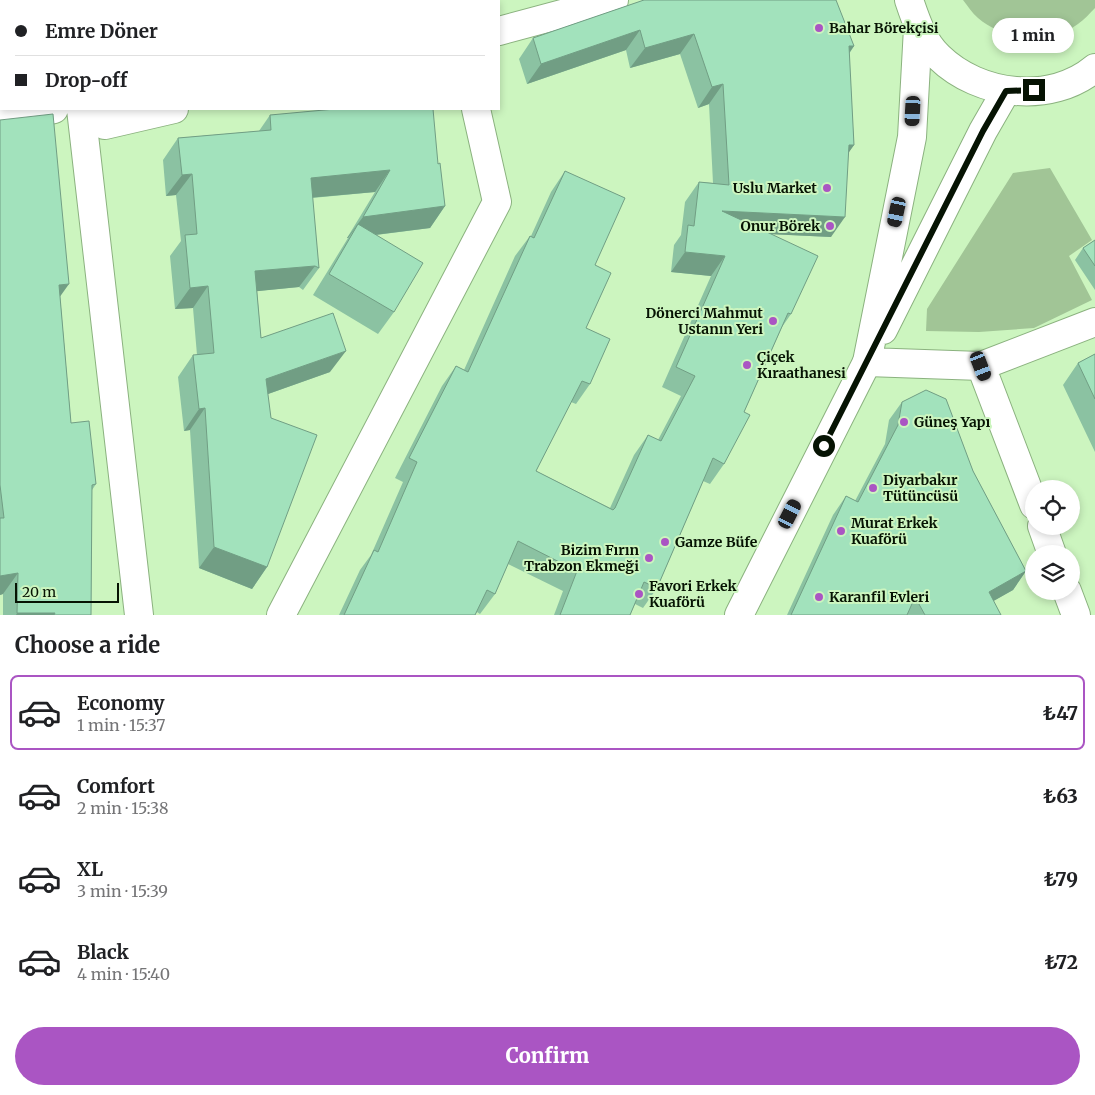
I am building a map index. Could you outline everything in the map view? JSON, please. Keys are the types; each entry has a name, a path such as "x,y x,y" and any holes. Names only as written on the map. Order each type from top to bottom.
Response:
{"street":[{"path":"500,31 614,0"},
{"path":"909,0 918,28 939,57 967,78 1006,91 1048,90 1092,77"},
{"path":"866,362 912,137 918,28"},
{"path":"739,615 983,131 1006,91"},
{"path":"0,121 50,110"},
{"path":"81,110 139,615"},
{"path":"88,110 105,125 170,110"},
{"path":"281,615 497,202 476,110"},
{"path":"866,362 981,366 1095,322"},
{"path":"981,366 1025,481"},
{"path":"1070,600 1076,615"}],"green space":[{"path":"963,0 1095,0 1095,8 1080,22 1066,31 1054,35 1027,38 1001,32 989,26 976,16"},
{"path":"1050,168 1092,240 1069,256 1092,300 1034,328 979,332 926,331 927,309 1013,173"}],"building":[{"path":"644,0 836,0 854,46 849,46 854,145 849,145 845,217 722,211 818,256 791,314 788,313 744,412 750,415 724,464 713,458 657,588 644,582 630,615 560,615 577,571 518,541 495,594 487,590 475,615 344,615 374,550 378,552 417,462 409,458 456,366 468,372 530,236 534,238 565,171 625,198 595,265 611,273 586,328 610,339 590,384 582,381 536,471 613,510 648,435 661,441 695,376 676,367 725,256 685,252 688,225 694,226 699,182 729,185 723,84 712,87 694,34 645,48 640,30 541,64 533,38"},
{"path":"324,110 433,110 438,164 440,163 445,206 363,217 390,170 311,178 319,268 315,266 255,271 261,338 333,313 346,351 266,379 271,418 317,435 267,567 214,547 205,408 199,409 193,355 214,353 208,286 190,288 185,235 197,234 192,174 182,175 178,138 271,130 270,115"},
{"path":"53,114 69,284 59,285 71,423 89,421 96,484 92,485 91,615 17,613 18,573 0,576 0,518 4,518 0,485 0,120"},
{"path":"358,224 423,263 394,312 329,274"},
{"path":"1095,240 1095,266 1083,248"},
{"path":"1095,354 1095,399 1078,363"},
{"path":"926,390 946,399 973,471 1025,572 989,592 1001,615 925,615 915,597 907,615 791,615 846,496 858,502 898,425 902,402"}],"place":[{"name":"Bahar Börekçisi","path":"819,28"},
{"name":"Uslu Market","path":"827,188"},
{"name":"Onur Börek","path":"830,226"},
{"name":"Dönerci Mahmut Ustanın Yeri","path":"773,321"},
{"name":"Çiçek Kıraathanesi","path":"747,365"},
{"name":"Güneş Yapı","path":"904,422"},
{"name":"Diyarbakır Tütüncüsü","path":"873,488"},
{"name":"Murat Erkek Kuaförü","path":"841,531"},
{"name":"Gamze Büfe","path":"665,542"},
{"name":"Bizim Fırın Trabzon Ekmeği","path":"649,558"},
{"name":"Favori Erkek Kuaförü","path":"639,594"},
{"name":"Karanfil Evleri","path":"819,597"}],"route":[{"path":"824,446 983,131 1006,91 1034,90"}]}
